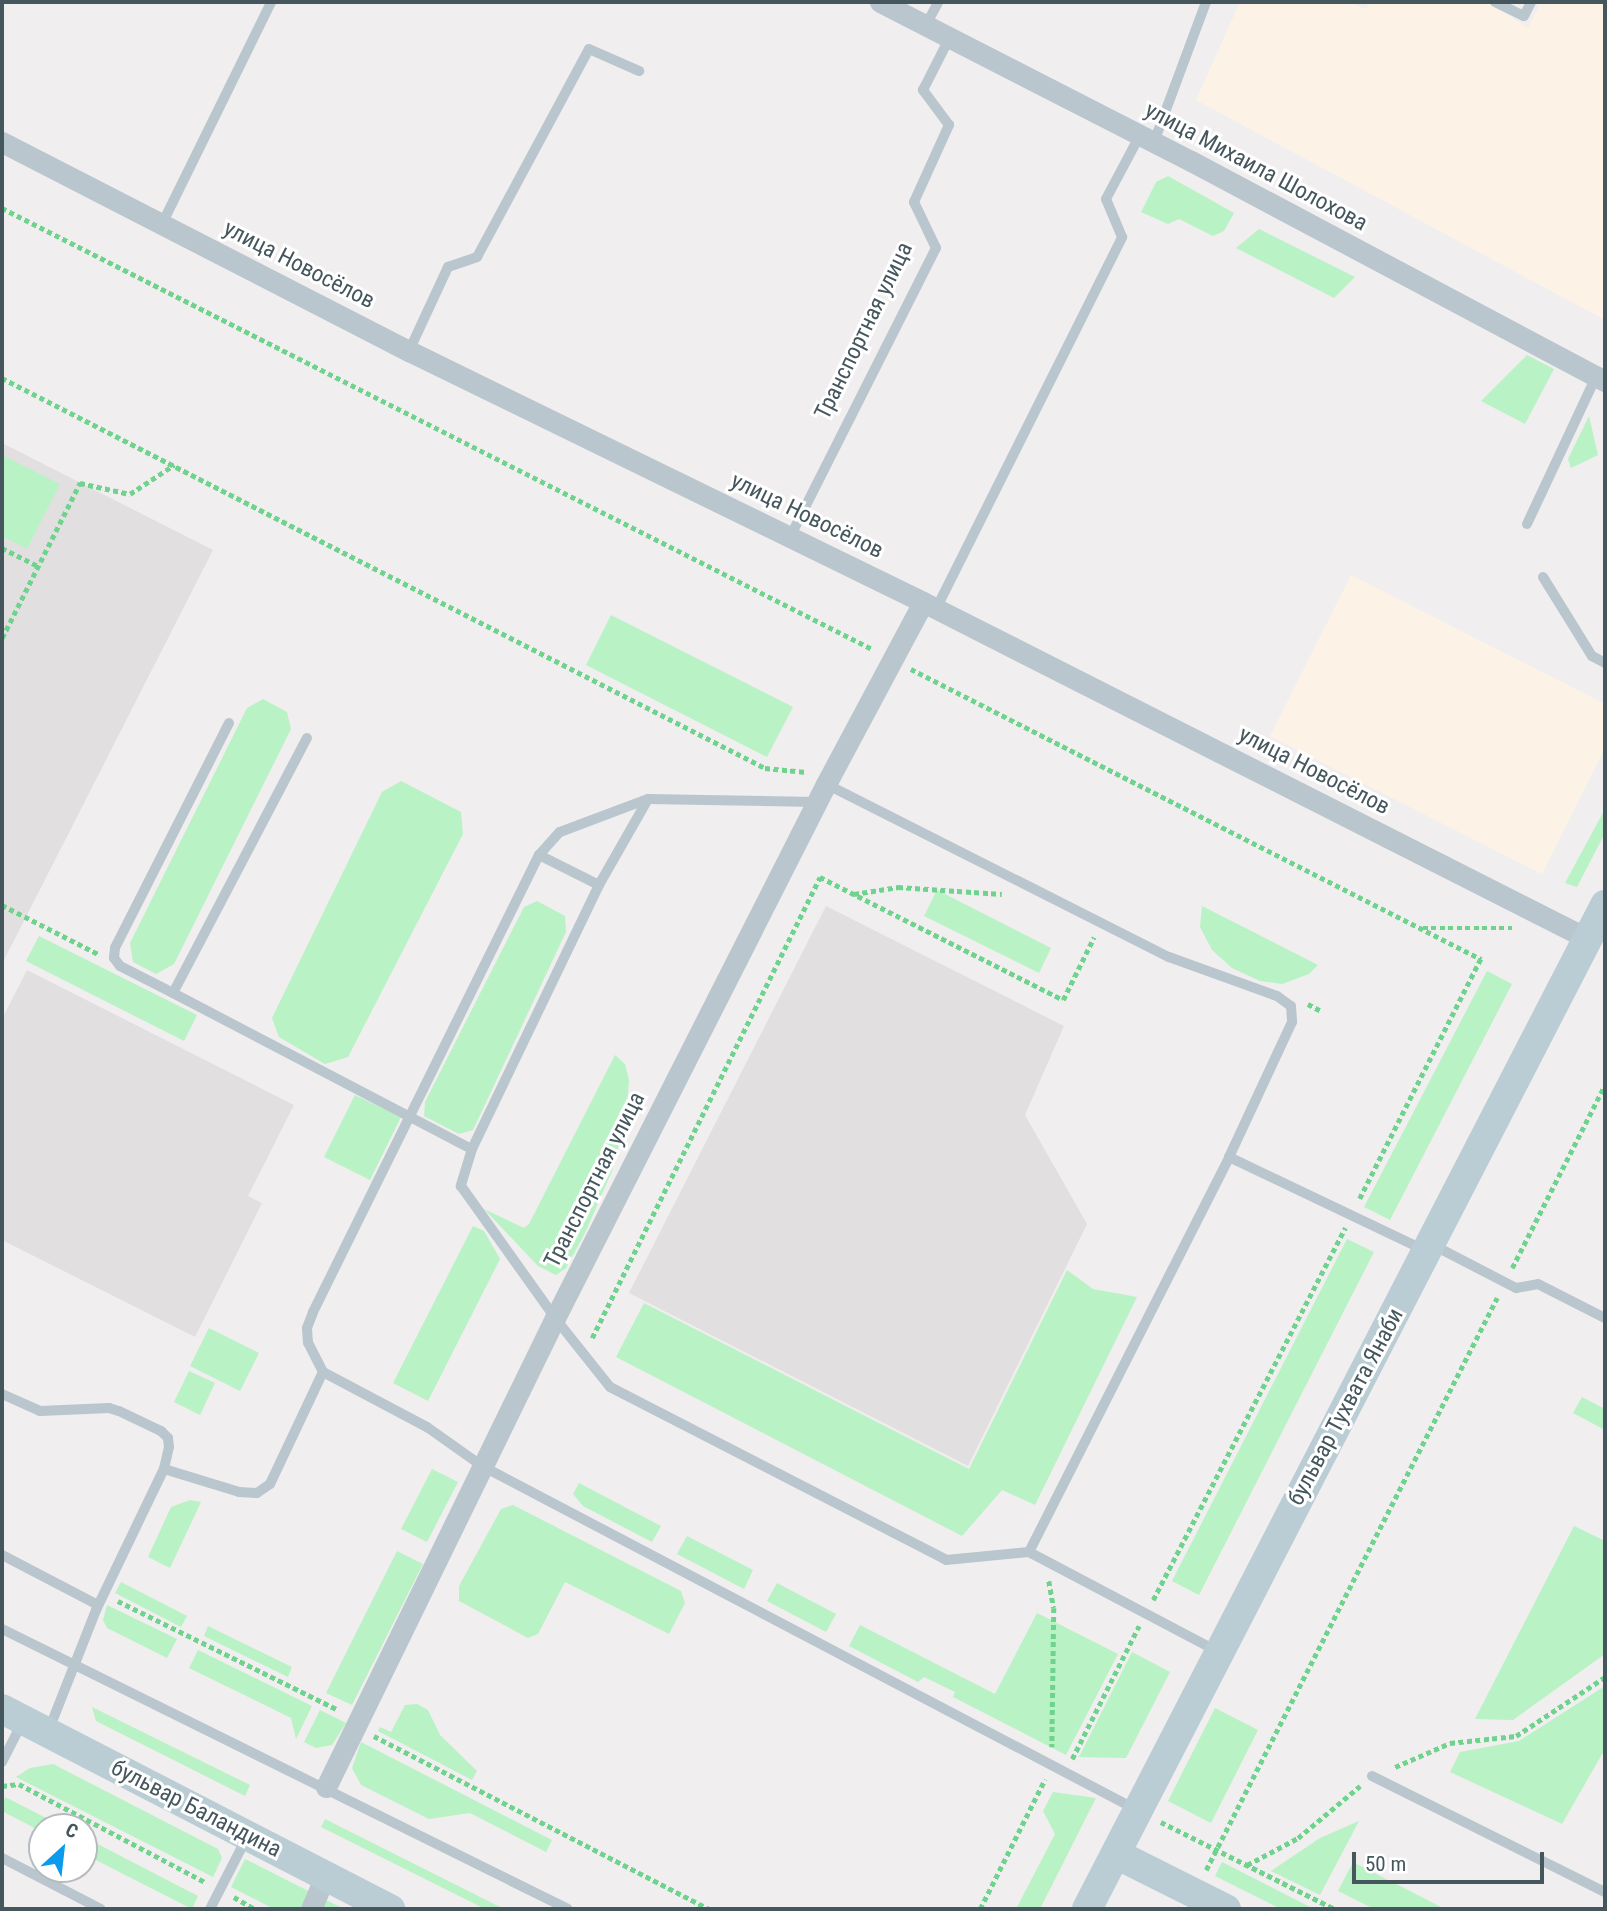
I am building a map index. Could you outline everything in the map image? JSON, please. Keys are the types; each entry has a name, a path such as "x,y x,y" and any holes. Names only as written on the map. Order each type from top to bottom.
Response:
{"main road":[{"name":"бульвар Тухвата Янаби","path":"1087,1909 1605,905"},
{"name":"бульвар Баландина","path":"24,1721 390,1909"},
{"path":"1116,1853 1226,1909"}],"street":[{"name":"улица Михаила Шолохова","path":"880,2 1147,139 1601,379"},
{"name":"улица Новосёлов","path":"2,142 410,351 929,606 1588,939"},
{"name":"Транспортная улица","path":"326,1787 555,1318 824,787 892,659 929,606"},
{"path":"311,1909 325,1875"}],"lane":[{"path":"162,224 271,2"},
{"path":"926,25 938,2"},
{"path":"929,606 1122,237 1106,199 1147,139 1206,2"},
{"path":"1494,2 1524,16 1531,2"},
{"name":"Транспортная улица","path":"790,537 936,248 914,202 949,125 923,90 950,37"},
{"path":"410,351 448,268 477,257 589,50 639,71"},
{"path":"1527,524 1601,379"},
{"path":"1543,577 1592,656 1605,663"},
{"path":"229,723 115,948 114,957 120,966 472,1149"},
{"path":"173,993 307,738"},
{"path":"1029,1552 1229,1157 1292,1022 1291,1006 1277,996 1170,957 824,787 648,799 560,832 539,855 408,1115 307,1328 308,1343 323,1372 426,1427 482,1466 1138,1810"},
{"path":"648,799 600,885 472,1149 461,1186 555,1318 610,1387 946,1560 1029,1552 1218,1652"},
{"path":"539,855 600,885"},
{"path":"1229,1157 1351,1216 1516,1288 1538,1284 1605,1318"},
{"path":"164,1469 239,1492 257,1493 270,1483 323,1372"},
{"path":"2,1394 40,1411 109,1408 119,1411 160,1431 168,1438 169,1447 164,1469 103,1594 73,1663 24,1721 2,1762"},
{"path":"2,1555 98,1605"},
{"path":"2,1629 568,1909"},
{"path":"1372,1776 1605,1892"},
{"path":"210,1909 248,1836"},
{"path":"2,1858 101,1909"}],"path":[{"path":"2,208 1481,959 1065,1772"},
{"path":"2,377 765,768 824,787"},
{"path":"2,638 80,483 130,494 174,466"},
{"path":"2,548 38,566"},
{"path":"584,1354 820,877 1063,1000 1101,923"},
{"path":"854,894 898,887 1048,896"},
{"path":"2,905 120,966"},
{"path":"1420,928 1515,928"},
{"path":"1206,1870 1605,1085"},
{"path":"980,1909 1052,1765 1054,1608 1049,1579"},
{"path":"103,1594 347,1715 383,1742 709,1909"},
{"path":"1247,1865 1298,1838 1372,1776 1450,1743 1516,1736 1605,1677"},
{"path":"2,1786 19,1784 255,1909"},
{"path":"1138,1810 1335,1909"}],"shaded area":[{"path":"1240,2 1348,2 1366,9 1371,2 1488,2 1528,28 1541,2 1605,2 1605,320 1196,100"},
{"path":"2,443 213,550 2,964"},
{"path":"1351,575 1605,704 1605,748 1542,874 1270,736"},
{"path":"826,906 1064,1026 1025,1115 1087,1224 968,1466 629,1293"},
{"path":"27,970 294,1105 248,1196 262,1203 195,1337 2,1240 2,1019"}],"green space":[{"path":"1168,176 1234,213 1224,231 1213,236 1179,219 1168,224 1141,212 1156,182"},
{"path":"1259,229 1355,277 1334,298 1236,248"},
{"path":"1527,355 1554,369 1525,424 1481,401"},
{"path":"1589,416 1598,455 1571,468 1568,459"},
{"path":"2,455 60,484 27,549 2,536"},
{"path":"611,615 793,707 767,757 586,665"},
{"path":"263,699 287,712 291,729 174,964 156,974 133,962 130,943 247,708"},
{"path":"401,781 461,812 463,834 348,1057 325,1064 279,1037 272,1018 382,792"},
{"path":"1605,809 1605,833 1577,887 1565,883"},
{"path":"937,890 1051,948 1039,973 924,916"},
{"path":"537,901 565,916 566,932 473,1130 459,1134 424,1116 425,1102 524,907"},
{"path":"1202,906 1318,965 1309,974 1282,984 1260,981 1232,968 1212,950 1200,927"},
{"path":"39,936 197,1015 184,1041 26,961"},
{"path":"1487,971 1512,984 1390,1220 1364,1207"},
{"path":"615,1055 625,1064 629,1080 626,1118 612,1171 585,1233 566,1268 556,1275 538,1266 484,1209 524,1228 529,1224"},
{"path":"355,1095 401,1117 370,1180 324,1157"},
{"path":"473,1226 484,1231 500,1259 428,1401 393,1383"},
{"path":"1347,1239 1374,1252 1199,1595 1172,1581"},
{"path":"1067,1270 1093,1289 1137,1297 1035,1505 1002,1490 962,1536 616,1357 644,1303 969,1469"},
{"path":"209,1328 259,1353 240,1391 190,1366"},
{"path":"189,1371 215,1383 200,1415 174,1402"},
{"path":"1582,1397 1605,1409 1605,1430 1573,1413"},
{"path":"432,1469 458,1482 427,1542 401,1529"},
{"path":"579,1483 661,1526 652,1542 583,1506 573,1494"},
{"path":"190,1500 201,1502 170,1568 148,1557 171,1507"},
{"path":"513,1505 681,1591 685,1603 669,1634 565,1582 538,1634 528,1638 459,1601 459,1586 501,1509"},
{"path":"1574,1526 1605,1541 1605,1654 1513,1720 1475,1719"},
{"path":"687,1536 753,1570 744,1589 677,1554"},
{"path":"397,1551 423,1564 352,1705 326,1693"},
{"path":"121,1582 187,1616 181,1627 115,1593"},
{"path":"777,1583 836,1614 826,1632 767,1601"},
{"path":"107,1605 177,1639 167,1658 107,1628 103,1620"},
{"path":"1037,1613 1118,1654 1066,1755 953,1697 955,1692 924,1677 918,1682 849,1646 860,1625 995,1694"},
{"path":"208,1626 292,1667 288,1677 204,1636"},
{"path":"198,1650 312,1706 296,1739 291,1718 189,1668"},
{"path":"1132,1652 1170,1672 1126,1758 1079,1757"},
{"path":"1605,1686 1605,1749 1562,1824 1450,1772 1460,1752 1519,1741"},
{"path":"417,1704 428,1710 440,1735 477,1771 472,1780 378,1731 380,1727 391,1732 405,1705"},
{"path":"92,1707 250,1785 245,1796 96,1721"},
{"path":"1215,1708 1258,1730 1211,1823 1168,1801"},
{"path":"320,1710 346,1723 332,1745 316,1748 304,1742"},
{"path":"361,1742 552,1840 546,1852 470,1813 429,1819 361,1785 352,1768"},
{"path":"53,1764 218,1849 222,1858 213,1877 98,1819 98,1813 87,1813 16,1777 30,1768"},
{"path":"1053,1792 1096,1798 1040,1909 1016,1909 1055,1834 1043,1811"},
{"path":"5,1797 36,1813 28,1813 28,1825 2,1811"},
{"path":"325,1819 504,1909 485,1909 321,1827"},
{"path":"1359,1821 1320,1895 1271,1871 1320,1838"},
{"path":"98,1844 198,1896 192,1909 98,1861"},
{"path":"245,1859 344,1909 274,1909 231,1887"},
{"path":"1222,1862 1314,1909 1281,1909 1215,1876"},
{"path":"1353,1862 1445,1909 1374,1909 1338,1891"}]}
